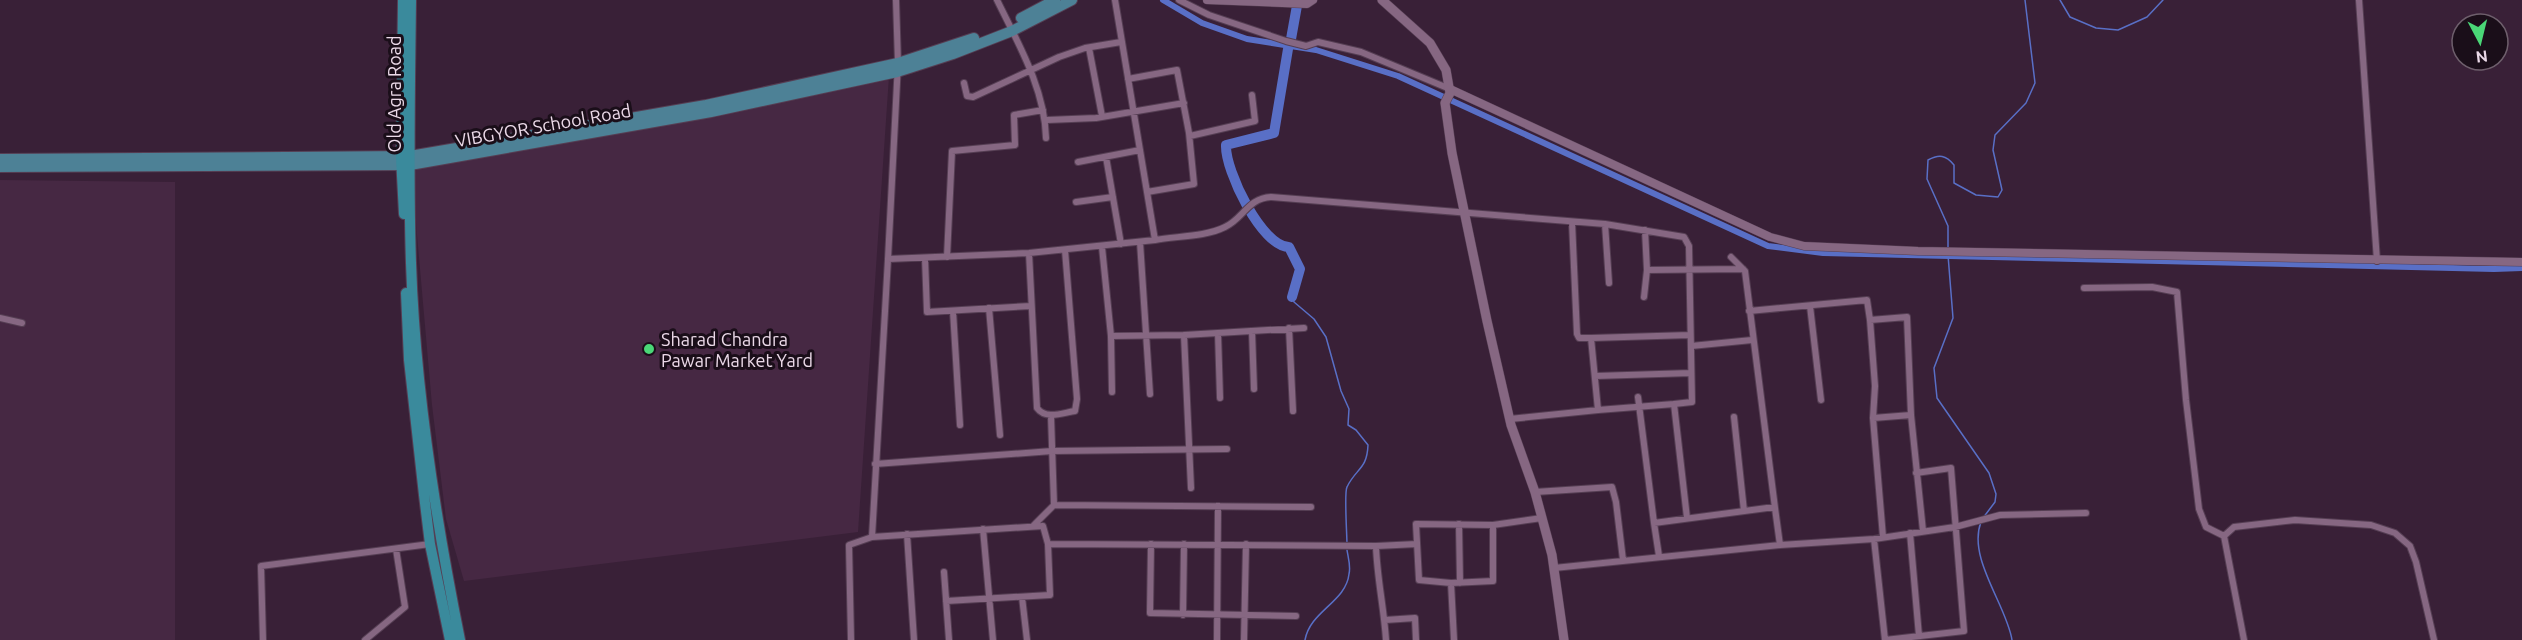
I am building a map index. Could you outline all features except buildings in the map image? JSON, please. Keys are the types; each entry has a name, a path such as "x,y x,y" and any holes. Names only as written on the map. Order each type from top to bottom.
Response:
{"highway":[{"path":"403,0 410,360 430,544 450,640"},
{"name":"Old Agra Road","path":"411,0 405,161 411,189 411,263 418,359 433,495 460,640"}],"main road":[{"name":"VIBGYOR School Road","path":"1010,27 1055,0"},
{"name":"VIBGYOR School Road","path":"0,168 405,161 666,116 898,68 984,38 1072,0"},
{"path":"1382,0 1437,52 1446,70 1450,91 1445,103 1466,214 1510,419 1542,518 1554,568 1564,640"},
{"name":"VIBGYOR School Road","path":"0,159 405,161"}],"street":[{"path":"872,537 874,464 898,68 896,0"},
{"path":"997,0 1030,69 1047,120 1046,138"},
{"path":"1115,0 1155,240"},
{"path":"1179,0 1209,15 1286,41 1306,46 1318,42 1338,45 1450,91 1787,243 1918,251 2522,262"},
{"path":"1207,0 1290,4 1310,2"},
{"path":"2359,0 2365,116 2377,261"},
{"path":"964,83 967,96 973,97 1026,74 1030,69 1089,48 1121,42"},
{"path":"1089,48 1102,116"},
{"path":"1128,78 1177,70 1190,136 1194,184 1147,192"},
{"path":"1190,136 1255,121 1252,95"},
{"path":"1047,120 1102,116 1184,103"},
{"path":"946,257 952,152 1015,145 1014,115 1043,110"},
{"path":"1078,162 1140,150"},
{"path":"1106,157 1121,244"},
{"path":"1076,202 1113,197"},
{"path":"888,260 1029,253 1155,240 1224,228 1250,204 1262,198 1271,197 1605,224 1684,237 1689,246 1692,402 1639,405 1510,419"},
{"path":"1572,222 1579,338 1690,335"},
{"path":"1605,224 1609,283"},
{"path":"1644,297 1647,270 1645,230"},
{"path":"1140,242 1148,335 1150,394"},
{"path":"1102,247 1111,336 1112,392"},
{"path":"1029,253 1037,408 1040,412 1051,416 1075,411 1077,399 1065,250"},
{"path":"1731,257 1743,269 1780,545"},
{"path":"925,258 927,312 1031,306"},
{"path":"1647,270 1743,269"},
{"path":"2084,288 2152,287 2177,292 2186,400 2199,509 2206,527 2224,536"},
{"path":"1749,311 1867,300 1875,386 1873,418 1883,537"},
{"path":"1810,306 1821,400"},
{"path":"989,308 999,435"},
{"path":"953,311 960,425"},
{"path":"1870,320 1907,317 1911,415 1923,531"},
{"path":"0,318 22,323"},
{"path":"1289,328 1293,411"},
{"path":"1111,336 1304,328"},
{"path":"1252,331 1254,389"},
{"path":"1218,333 1220,398"},
{"path":"1184,334 1191,488"},
{"path":"1591,338 1598,410"},
{"path":"1691,346 1752,340"},
{"path":"1595,376 1691,373"},
{"path":"1638,397 1659,556"},
{"path":"1674,404 1687,518"},
{"path":"1873,418 1911,415"},
{"path":"1034,526 1054,505 1051,416"},
{"path":"1734,417 1744,511"},
{"path":"874,464 1052,451 1227,449"},
{"path":"1874,539 1885,640 1964,631 1951,468 1916,473"},
{"path":"1534,492 1612,487 1623,560"},
{"path":"1054,505 1311,507"},
{"path":"1217,640 1220,544 1218,506"},
{"path":"1654,523 1775,508"},
{"path":"1554,568 1780,545 1874,539 1955,527 1997,515 2086,513"},
{"path":"1493,525 1493,581 1451,583 1419,580 1416,524 1493,525 1542,518"},
{"path":"2224,536 2234,527 2295,520 2371,525 2395,533 2410,546 2434,640"},
{"path":"1459,524 1460,583"},
{"path":"851,640 849,545 872,537 1043,526 1048,544 1050,596 946,602"},
{"path":"983,529 993,640"},
{"path":"1910,533 1919,636"},
{"path":"907,534 914,640"},
{"path":"2224,536 2244,640"},
{"path":"263,640 261,567 430,544"},
{"path":"1048,544 1376,546 1417,544"},
{"path":"1151,544 1150,614 1296,616"},
{"path":"1183,615 1185,544"},
{"path":"1244,640 1246,544"},
{"path":"1376,546 1377,583 1385,620 1386,640"},
{"path":"365,640 405,608 396,549"},
{"path":"944,572 949,640"},
{"path":"1451,583 1454,640"},
{"path":"1022,597 1027,640"},
{"path":"1385,620 1415,618 1416,640"}],"shaded area":[{"name":"Sharad Chandra Pawar Market Yard","path":"889,76 858,532 464,581 446,519 432,405 412,178 418,165"},
{"path":"0,180 175,182 175,640 0,640"}],"waterway":[{"path":"1163,0 1202,23 1247,39 1316,50 1398,76 1768,246 1823,253 2522,268"},
{"path":"1291,39 1298,0"},
{"path":"1948,247 1948,226 1927,179 1928,160 1939,156 1945,157 1954,165 1954,183 1976,195 1998,197 2002,190 1993,150 1995,135 2026,103 2035,83 2025,0"},
{"path":"2060,0 2070,17 2096,28 2118,30 2147,17 2163,0"},
{"path":"1288,49 1274,133 1226,145 1232,172 1247,206 1268,235 1279,244 1289,247 1300,269 1292,297"},
{"path":"1948,255 1953,318 1934,368 1937,398 1989,473 1996,494 1995,502 1983,518"},
{"path":"1292,297 1294,302 1314,319 1326,337 1341,391 1349,409 1348,425 1356,430 1368,445 1366,459 1346,490 1347,545"},
{"path":"1981,522 1978,536 1979,551 2012,640"},
{"path":"1305,640 1314,621 1342,592 1346,584 1350,568 1347,550"}],"place":[{"name":"Sharad Chandra Pawar Market Yard","path":"649,349"}]}
